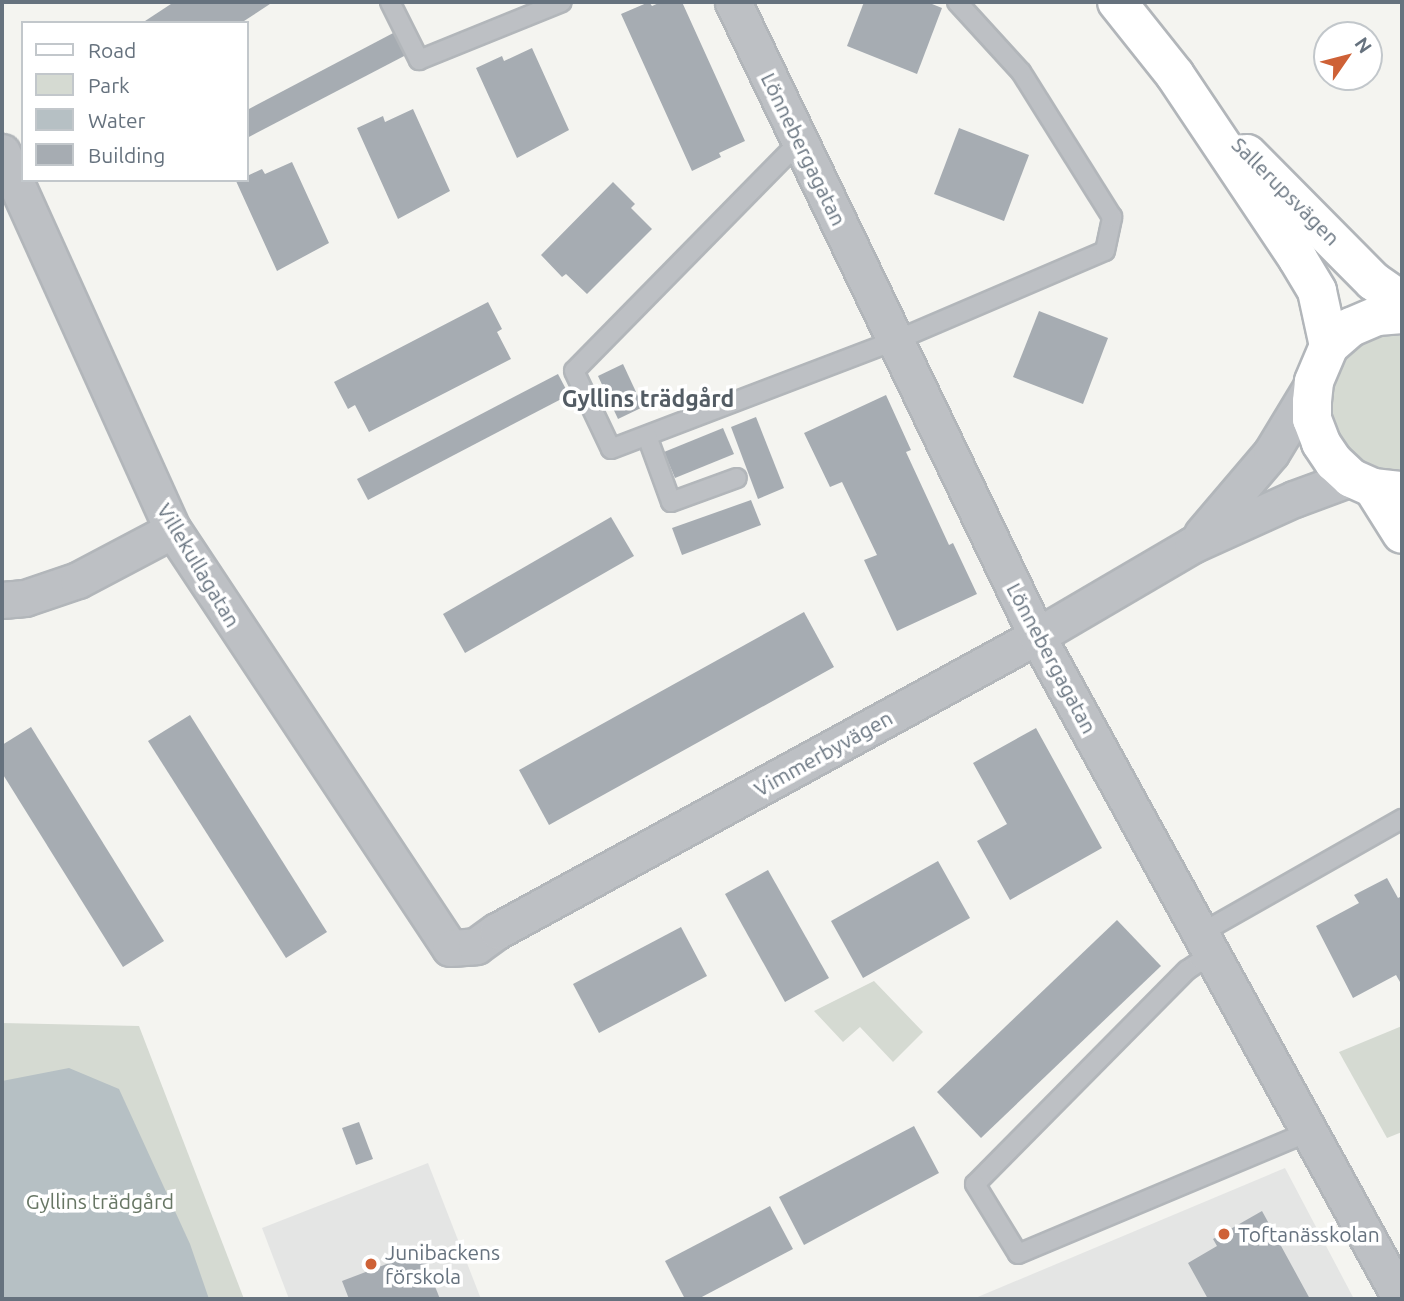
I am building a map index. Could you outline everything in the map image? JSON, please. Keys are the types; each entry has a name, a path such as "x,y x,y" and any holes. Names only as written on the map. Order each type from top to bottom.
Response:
{"main road":[{"name":"Sallerupsvägen","path":"1117,2 1175,75 1248,155 1373,281 1402,302"},
{"name":"Sallerupsvägen","path":"1175,75 1317,291 1329,346"},
{"path":"1402,314 1377,316 1351,327 1329,346 1314,383 1312,419 1321,443 1334,462 1376,486 1402,534"}],"street":[{"name":"Lönnebergagatan","path":"733,2 1038,636 1208,942 1401,1299"},
{"name":"Villekullagatan","path":"2,152 173,530 450,948"},
{"name":"Vimmerbyvägen","path":"1192,545 1271,453 1314,383"},
{"name":"Vimmerbyvägen","path":"450,948 476,946 509,924 1038,636 1192,545 1294,499 1376,486"},
{"path":"2,600 25,598 78,580 173,530"}],"lane":[{"path":"390,2 419,60 562,2"},
{"path":"800,141 574,371 611,449 897,340 1105,251 1112,217 1021,72 957,2"},
{"path":"647,436 671,502 737,478"},
{"path":"1310,1131 1018,1254 975,1184 1187,970 1208,942 1402,819"}],"shaded area":[{"name":"Junibackens förskola","path":"428,1163 481,1299 289,1299 262,1228"},
{"name":"Toftanässkolan","path":"1285,1168 1354,1299 973,1299"}],"green space":[{"path":"1385,335 1402,336 1402,476 1374,473 1347,457 1329,431 1334,369 1356,346"},
{"path":"874,981 923,1032 893,1062 860,1027 843,1042 814,1011"},
{"name":"Gyllins trädgård","path":"2,1023 139,1026 244,1299 2,1299"},
{"path":"1402,1026 1402,1132 1387,1138 1339,1052"}],"water":[{"name":"Gyllins trädgård","path":"69,1068 119,1089 190,1244 209,1299 2,1299 2,1081"}],"building":[{"path":"174,2 273,2 244,21 145,21"},
{"path":"649,2 652,6 661,2 682,2 745,141 719,153 721,157 692,171 621,14"},
{"path":"864,2 927,2 942,8 917,74 847,46"},
{"path":"397,31 408,54 248,137 248,109"},
{"path":"532,48 569,130 517,158 476,68 502,56 504,61"},
{"path":"413,109 450,191 398,219 357,128 383,116 385,122"},
{"path":"959,128 1029,155 1004,221 934,194"},
{"path":"292,162 329,243 277,271 236,182 248,182 248,176 262,169 265,174"},
{"path":"613,182 635,204 631,208 652,229 587,294 566,274 562,277 541,255"},
{"path":"488,302 502,329 497,332 511,359 369,432 355,405 348,409 334,382"},
{"path":"1039,311 1108,338 1083,404 1013,377"},
{"path":"623,364 643,407 618,419 598,376"},
{"path":"558,374 569,395 368,500 357,479"},
{"path":"886,395 911,450 906,452 949,545 953,543 977,594 897,631 864,560 877,555 842,482 830,487 804,433"},
{"path":"756,417 784,488 758,499 731,427"},
{"path":"723,428 734,454 675,478 664,452"},
{"path":"751,500 761,525 682,555 672,528"},
{"path":"611,517 634,556 465,653 443,614"},
{"path":"804,612 834,667 549,825 519,770"},
{"path":"190,715 327,932 286,958 148,741"},
{"path":"31,727 164,941 123,967 2,773 2,745"},
{"path":"1036,728 1102,848 1010,900 977,841 1007,824 973,763"},
{"path":"938,861 970,918 863,978 831,921"},
{"path":"768,870 829,978 785,1002 725,894"},
{"path":"1387,878 1398,898 1402,896 1402,981 1400,982 1396,975 1353,998 1316,926 1359,903 1354,895"},
{"path":"1117,920 1161,966 981,1138 937,1092"},
{"path":"681,927 707,976 599,1033 573,984"},
{"path":"359,1122 373,1159 356,1165 342,1128"},
{"path":"914,1126 939,1173 804,1245 779,1197"},
{"path":"770,1206 793,1249 698,1299 685,1299 665,1261"},
{"path":"1262,1211 1310,1299 1208,1299 1188,1263 1217,1246 1213,1239"},
{"path":"421,1251 440,1299 349,1299 342,1281"}],"place":[{"name":"Toftanässkolan","path":"1224,1234"},
{"name":"Junibackens förskola","path":"371,1264"}],"district":[{"name":"Gyllins trädgård","path":"648,399"}]}
